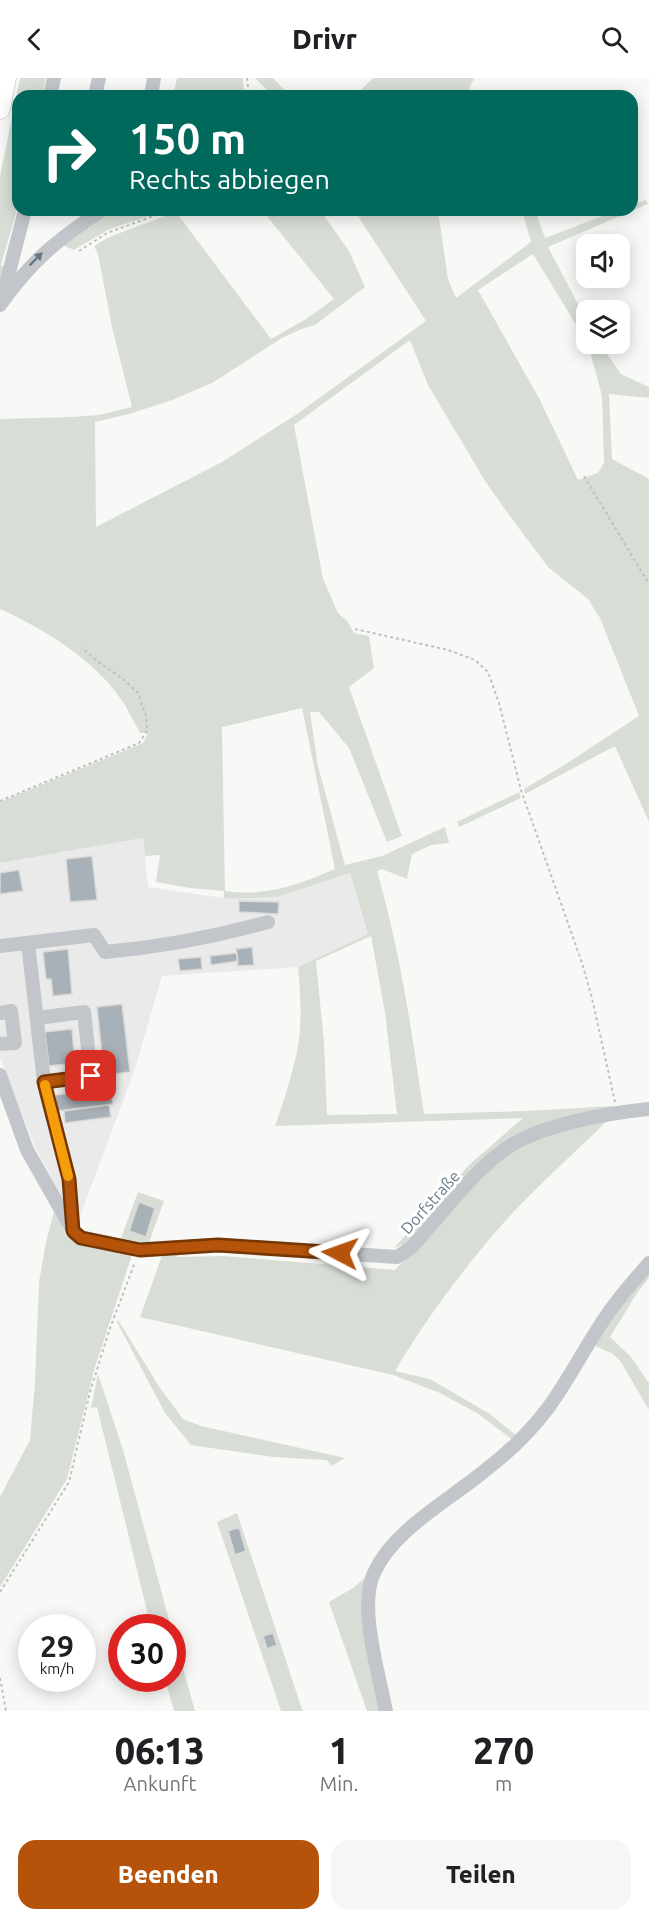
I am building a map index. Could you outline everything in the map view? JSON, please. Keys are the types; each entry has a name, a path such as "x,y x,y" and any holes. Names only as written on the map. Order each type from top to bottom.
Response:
{"highway":[{"path":"0,109 6,78"}],"street":[{"path":"0,305 14,260 24,216"},
{"path":"0,305 18,280 46,249 93,216"},
{"path":"0,946 94,935 105,952 155,947 222,935 268,922"},
{"path":"28,943 44,1082 69,1179 73,1231"},
{"path":"0,1012 11,1011 15,1043 0,1044"},
{"path":"37,1017 84,1012 91,1076 44,1082"},
{"path":"14,1035 38,1033"},
{"path":"0,1075 27,1149 73,1231"},
{"name":"Dorfstraße","path":"73,1231 81,1238 140,1250 218,1245 397,1257 412,1247 485,1165 505,1149 541,1132 590,1118 649,1109"},
{"path":"386,1711 367,1611 369,1587 374,1572 387,1552 411,1527 483,1472 526,1434 548,1408 609,1312 649,1263"}],"path":[{"path":"79,251 108,233 154,216"},
{"path":"584,476 649,584"},
{"path":"356,629 448,650 475,660 488,672 500,703 521,790 582,963 615,1101"},
{"path":"0,801 140,743 147,731 146,716 138,693 82,648"},
{"path":"0,1592 69,1482 90,1392 109,1331 140,1250"},
{"path":"0,1678 6,1711"}],"shaded area":[{"path":"20,78 46,78 43,90 18,90"},
{"path":"177,78 243,78 244,90 174,90"},
{"path":"255,78 273,78 284,90 267,90"},
{"path":"373,78 474,78 469,90 361,90"},
{"path":"12,117 12,216 15,216 1,265 5,268 0,283 0,176"},
{"path":"646,200 648,204 638,208 638,203"},
{"path":"101,216 148,216 108,230 74,250 60,244"},
{"path":"165,216 179,216 271,339 306,319 334,299 267,216 324,216 349,251 365,287 315,325 282,338 212,383 172,400 95,422 96,527 222,462 297,414 426,321 358,216 439,216 448,279 456,298 531,242 524,216 537,216 545,238 602,216 620,216 548,247 576,300 576,325 533,254 478,290 540,400 578,480 598,473 604,463 602,396 591,354 607,354 621,374 649,387 649,398 609,394 612,459 649,479 649,822 615,746 525,794 524,789 639,716 600,618 588,599 548,567 485,481 428,385 410,340 294,425 323,579 338,613 348,622 354,633 369,636 374,668 349,687 402,836 387,842 349,748 319,712 310,712 318,766 345,865 382,856 445,827 449,843 431,845 412,854 407,879 382,869 377,871 399,961 424,1114 613,1106 615,1110 519,1136 417,1235 405,1244 394,1248 469,1165 523,1118 275,1126 290,1080 299,1040 298,967 368,934 350,873 278,897 230,899 224,898 224,891 156,882 160,855 145,856 143,838 0,863 0,802 143,743 148,733 140,733 125,705 113,689 85,661 52,637 0,609 0,419 99,415 132,407 112,327 98,254 94,246 109,237","holes":["302,708 335,869 308,880 268,891 225,891 222,727","371,936 385,1013 397,1114 327,1115 324,1042 316,961"]},
{"path":"519,792 521,798 459,827 457,822"},
{"path":"143,838 148,887 230,899 278,897 350,873 368,934 298,967 162,976 134,1072 78,1221 67,1207 34,1145 0,1057 0,863"},
{"path":"611,1117 500,1227 432,1314 395,1371 430,1379 490,1414 518,1437 514,1441 477,1413 440,1393 393,1375 140,1317 163,1253 180,1251 177,1257 223,1256 395,1270 508,1152 543,1137"},
{"path":"138,1192 164,1201 148,1245 120,1241"},
{"path":"55,1208 66,1236 132,1255 95,1367 67,1479 0,1587 0,1497 30,1440 39,1282"},
{"path":"649,1267 649,1278 610,1337 631,1357 649,1383 649,1410 621,1362 613,1354 591,1344"},
{"path":"118,1320 160,1388 183,1419 201,1426 345,1458 332,1466 327,1460 273,1457 191,1445 165,1413"},
{"path":"98,1374 123,1450 167,1614 148,1614 97,1407 91,1408"},
{"path":"237,1513 303,1711 281,1711 217,1522"},
{"path":"369,1574 383,1711 367,1711 329,1602 353,1588"},
{"path":"186,1679 195,1711 174,1711 169,1692 186,1692"}],"building":[{"path":"92,856 97,900 70,902 66,859"},
{"path":"19,870 23,891 0,894 0,873"},
{"path":"239,901 279,902 278,914 239,912"},
{"path":"252,947 254,965 238,966 236,949"},
{"path":"68,949 72,994 53,996 51,979 46,979 43,952"},
{"path":"237,953 238,961 211,965 210,956"},
{"path":"201,957 202,969 180,971 178,959"},
{"path":"122,1004 130,1072 104,1075 97,1007"},
{"path":"72,1029 75,1063 49,1066 45,1032"},
{"path":"111,1088 113,1104 57,1111 55,1095"},
{"path":"109,1105 111,1117 65,1123 64,1111"},
{"path":"139,1202 155,1208 146,1237 129,1231"},
{"path":"239,1527 246,1551 235,1555 228,1531"},
{"path":"273,1633 277,1645 267,1649 263,1636"}],"slow traffic":[{"path":"45,1085 68,1176"}],"route":[{"path":"91,1076 44,1082 69,1179 73,1231 81,1238 140,1250 218,1245 340,1253"}]}
